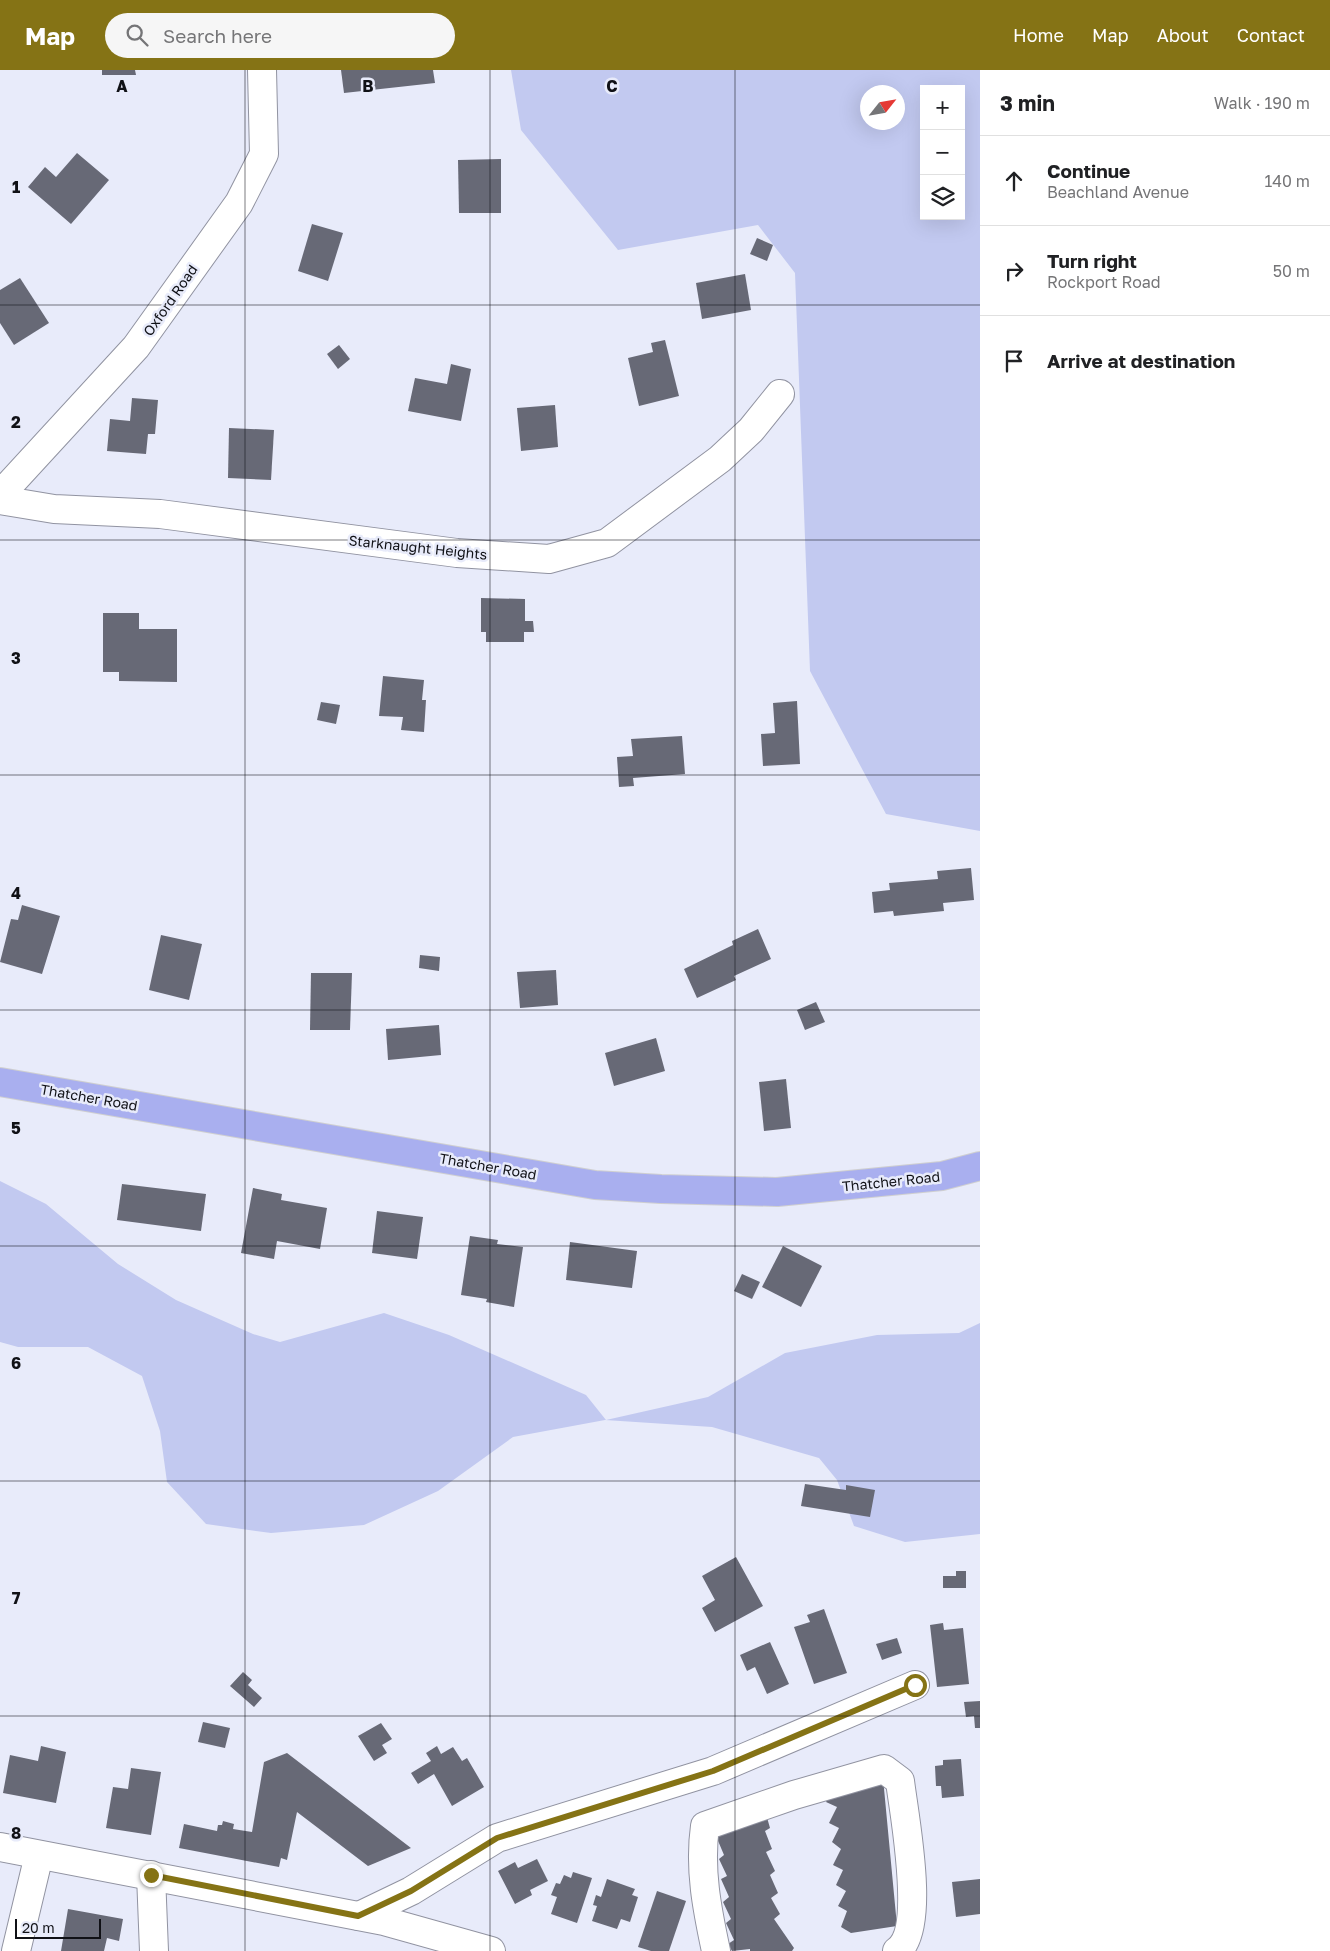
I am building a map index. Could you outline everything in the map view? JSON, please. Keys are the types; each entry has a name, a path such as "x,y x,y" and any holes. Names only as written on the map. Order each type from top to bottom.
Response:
{"main road":[{"name":"Thatcher Road","path":"0,1082 595,1185 777,1192 942,1176 980,1166"}],"street":[{"name":"Oxford Road","path":"0,495 136,348 239,203 264,154 262,70"},
{"name":"Starknaught Heights","path":"0,500 54,509 160,514 457,553 549,559 607,543 720,459 751,430 780,394"},
{"path":"358,1916 411,1891 497,1838 713,1771 915,1685"},
{"path":"716,1951 704,1899 701,1852 705,1826 794,1795 884,1769 900,1781 910,1860 911,1930 904,1946 898,1951"},
{"path":"0,1847 384,1920 491,1951"},
{"path":"16,1951 39,1855"},
{"path":"151,1875 154,1951"}],"shaded area":[{"path":"511,70 980,70 980,831 886,814 810,671 795,273 758,225 618,250 521,130"},
{"path":"0,1181 46,1204 118,1264 176,1300 253,1334 280,1342 384,1313 449,1335 586,1395 606,1420 708,1397 785,1353 877,1335 959,1333 980,1323 980,1534 905,1542 854,1526 837,1480 819,1458 712,1427 605,1420 513,1437 438,1491 364,1525 271,1533 206,1524 167,1482 160,1431 142,1376 88,1347 18,1347 0,1342"}],"building":[{"path":"102,70 135,70 136,75 102,75"},
{"path":"341,70 433,70 435,83 344,93"},
{"path":"77,153 109,180 71,224 28,187 45,167 56,177"},
{"path":"501,159 501,213 459,213 458,160"},
{"path":"312,224 343,233 328,281 298,271"},
{"path":"757,238 773,245 767,261 750,254"},
{"path":"745,274 751,310 702,319 696,283"},
{"path":"20,278 49,323 14,345 0,323 0,290"},
{"path":"665,340 679,396 639,406 628,358 653,352 651,343"},
{"path":"339,345 350,359 338,369 327,354"},
{"path":"451,364 471,369 461,421 408,411 415,378 447,384"},
{"path":"132,398 158,400 155,434 148,434 146,454 107,451 110,419 130,421"},
{"path":"555,405 558,447 521,451 517,408"},
{"path":"229,428 274,430 271,480 228,478"},
{"path":"481,598 525,599 525,621 533,621 534,632 524,632 524,642 486,642 486,632 481,632"},
{"path":"103,613 139,613 139,629 177,629 177,682 119,681 119,672 103,672"},
{"path":"383,676 424,680 422,700 426,700 424,732 401,730 403,717 379,716"},
{"path":"797,701 800,764 763,766 761,734 775,733 773,703"},
{"path":"321,702 340,705 336,724 317,720"},
{"path":"682,736 685,774 633,778 634,786 619,787 617,757 633,756 631,739"},
{"path":"971,868 974,900 943,903 944,911 894,916 893,911 874,913 872,892 890,890 889,883 938,879 937,871"},
{"path":"22,905 60,916 42,974 0,962 11,919 18,920"},
{"path":"758,929 771,959 734,976 736,980 697,998 684,969 733,945 732,941"},
{"path":"161,935 202,944 189,1000 149,990"},
{"path":"420,955 440,957 439,971 419,968"},
{"path":"556,970 558,1005 520,1008 517,972"},
{"path":"311,973 352,973 350,1030 310,1030"},
{"path":"816,1002 825,1022 805,1030 797,1010"},
{"path":"439,1025 441,1055 388,1060 386,1029"},
{"path":"656,1038 665,1071 614,1086 605,1053"},
{"path":"786,1079 791,1128 764,1131 759,1082"},
{"path":"122,1184 206,1194 201,1231 117,1220"},
{"path":"253,1188 282,1194 281,1200 327,1208 320,1249 277,1241 274,1259 241,1253"},
{"path":"377,1211 423,1217 417,1259 372,1253"},
{"path":"470,1236 498,1240 497,1244 523,1247 514,1307 486,1302 487,1299 461,1295"},
{"path":"570,1242 637,1251 632,1288 566,1280"},
{"path":"783,1246 822,1266 801,1307 762,1287"},
{"path":"742,1274 760,1282 752,1299 734,1291"},
{"path":"805,1484 846,1490 846,1485 875,1490 870,1517 801,1506"},
{"path":"736,1557 763,1606 715,1632 702,1608 715,1600 702,1576"},
{"path":"956,1571 966,1571 966,1588 943,1588 943,1576 956,1576"},
{"path":"824,1609 847,1673 814,1684 794,1627 810,1622 807,1615"},
{"path":"943,1623 944,1630 963,1628 969,1684 937,1687 930,1625"},
{"path":"897,1638 902,1653 882,1660 876,1644"},
{"path":"770,1642 789,1684 767,1694 755,1667 747,1671 740,1655"},
{"path":"243,1672 252,1680 248,1685 262,1698 254,1707 230,1686"},
{"path":"980,1701 980,1728 975,1728 974,1716 966,1717 964,1702"},
{"path":"203,1722 230,1728 225,1748 198,1742"},
{"path":"381,1723 392,1739 382,1745 387,1753 374,1761 358,1736"},
{"path":"41,1746 66,1752 56,1803 3,1793 10,1755 38,1761"},
{"path":"437,1746 441,1754 453,1747 462,1761 467,1758 484,1787 452,1806 434,1774 418,1784 411,1773 431,1761 426,1753"},
{"path":"287,1753 411,1848 368,1866 297,1812 287,1860 281,1858 279,1867 179,1848 184,1824 217,1831 218,1825 222,1825 223,1821 234,1824 233,1829 252,1832 264,1762"},
{"path":"961,1759 964,1796 942,1798 941,1786 936,1786 935,1766 943,1765 943,1760"},
{"path":"131,1768 161,1772 151,1835 106,1828 113,1787 128,1789"},
{"path":"883,1778 897,1926 851,1933 841,1927 847,1911 838,1906 846,1891 836,1885 843,1870 833,1865 841,1849 832,1842 839,1828 829,1823 837,1807 826,1802 835,1784"},
{"path":"764,1807 770,1828 765,1831 772,1849 766,1852 775,1871 770,1875 778,1893 771,1898 780,1914 774,1919 794,1948 792,1951 750,1951 750,1949 732,1951 728,1944 734,1940 726,1923 731,1919 723,1902 729,1897 721,1879 727,1876 719,1859 724,1855 716,1836"},
{"path":"537,1859 548,1881 530,1890 532,1895 515,1904 498,1871 515,1862 518,1868"},
{"path":"573,1872 592,1878 577,1923 551,1914 557,1897 551,1895 556,1883 560,1884 564,1875 571,1878"},
{"path":"607,1879 635,1889 632,1895 638,1897 630,1922 621,1919 617,1929 592,1921 597,1906 593,1905 596,1895 601,1897"},
{"path":"980,1879 980,1914 956,1917 952,1882"},
{"path":"657,1891 686,1901 669,1951 651,1951 638,1947"},
{"path":"68,1909 123,1919 119,1941 107,1938 104,1951 61,1951"}],"route":[{"path":"151,1875 358,1916 411,1891 497,1838 713,1771 915,1685"}]}
